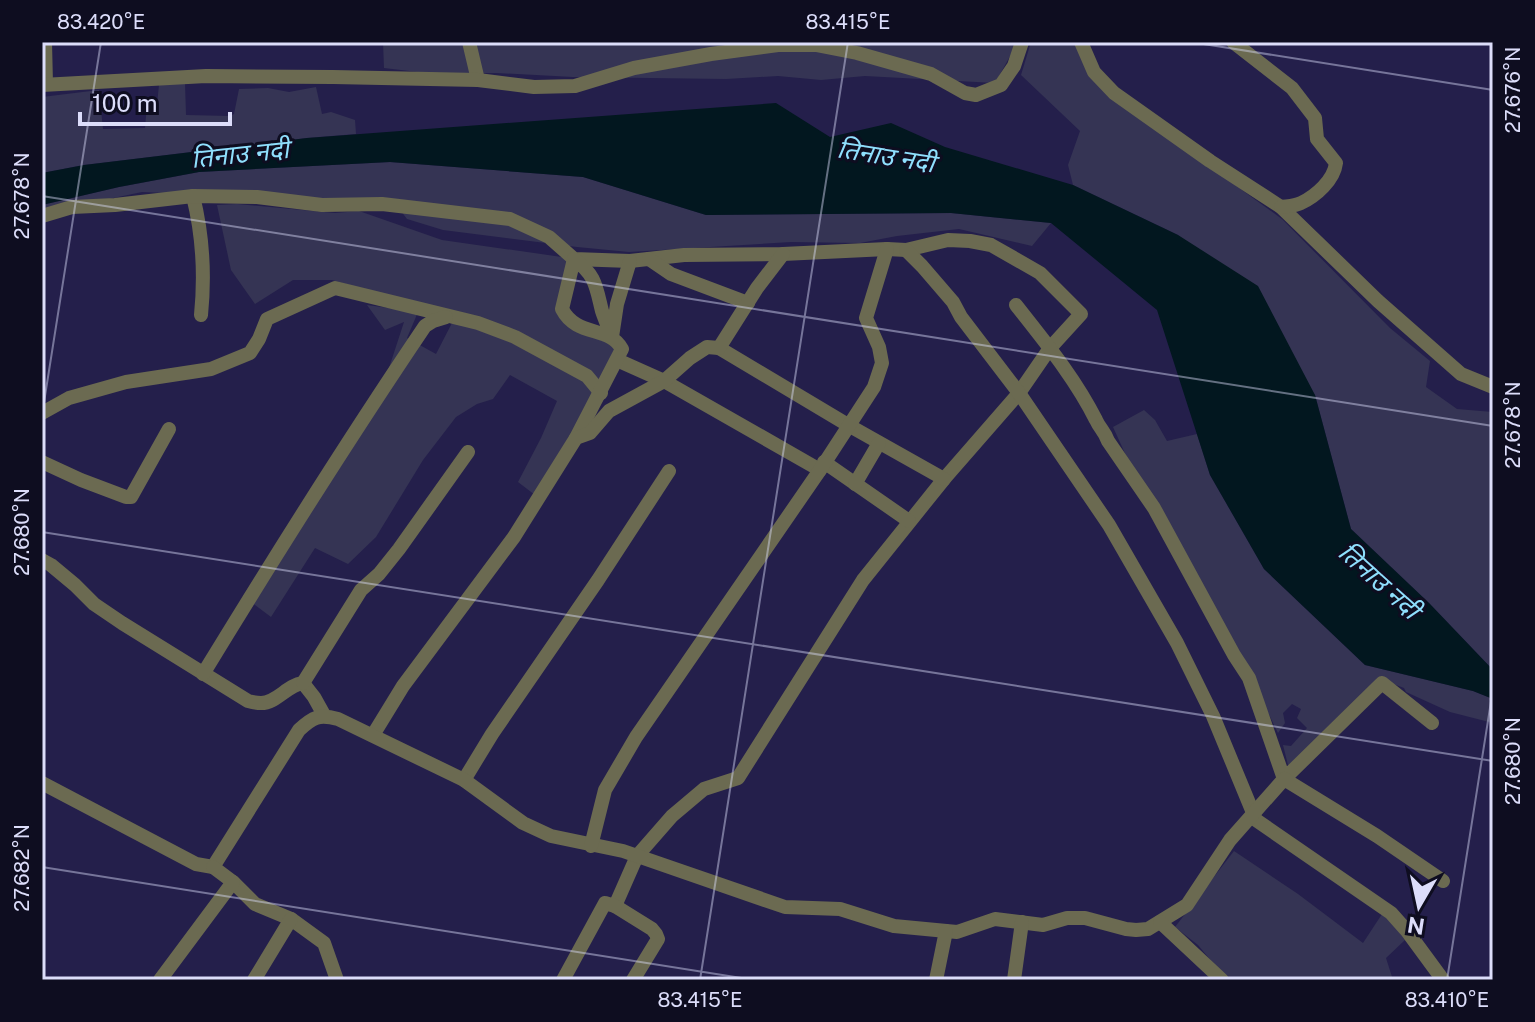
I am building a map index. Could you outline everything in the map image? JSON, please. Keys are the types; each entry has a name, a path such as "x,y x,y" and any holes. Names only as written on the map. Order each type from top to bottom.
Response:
{"street":[{"path":"45,42 44,84 206,76 478,80 534,87 575,86 634,68 711,54 778,45 816,45 931,74 965,93 976,95 1001,85 1014,66 1022,42"},
{"path":"469,42 478,80"},
{"path":"1081,42 1094,72 1114,93 1281,207 1378,301 1461,374 1493,387"},
{"path":"1233,42 1292,88 1315,118 1317,139 1336,163 1335,172 1317,194 1298,205 1281,207"},
{"path":"42,216 72,207 193,196 257,197 322,205 382,204 510,219 549,237 588,269 598,288 612,337"},
{"path":"193,196 199,220 204,279 201,315"},
{"path":"574,259 630,261 684,255 906,250 948,240 970,241 991,245 1040,273 1081,314 1050,348 1019,393 944,479 863,580 738,778 704,789 672,816 637,856 615,906"},
{"path":"591,846 605,790 636,737 874,387 882,363 879,347 866,318 887,249"},
{"path":"906,250 953,302 1109,525 1177,643 1213,716 1256,820 1391,913 1443,980"},
{"path":"719,348 783,254"},
{"path":"373,735 436,639 514,537 576,438 622,349 612,337 575,325 562,309 574,259"},
{"path":"649,259 671,274 748,303"},
{"path":"612,337 617,304 630,261"},
{"path":"42,413 69,398 126,382 211,369 250,353 267,319 335,288 478,323 515,337 587,376 601,393"},
{"path":"1016,305 1050,348 1154,508 1249,678 1284,779 1443,881"},
{"path":"203,674 425,326 447,317"},
{"path":"576,438 590,433 609,411 664,381 707,347 719,348 944,479"},
{"path":"617,360 664,381 855,484 909,521"},
{"path":"42,462 81,480 131,497 169,429"},
{"path":"855,484 879,443"},
{"path":"42,560 94,604 248,701 263,704 294,685 303,683 361,590 399,549 468,452"},
{"path":"464,780 669,471"},
{"path":"303,683 324,715"},
{"path":"213,867 299,730 310,720 324,715 373,735 464,780 523,823 551,836 637,856 785,907 840,909 894,926 957,932 995,919 1043,925 1067,918 1085,918 1136,930 1148,929 1187,905 1230,840 1284,779 1382,683 1432,723"},
{"path":"42,783 196,864 213,867 255,904 291,919 324,943 337,980"},
{"path":"160,980 233,882"},
{"path":"563,980 605,903 615,906 656,934 658,939 633,980"},
{"path":"254,980 291,919"},
{"path":"1014,980 1022,922"},
{"path":"1160,922 1222,980"},
{"path":"936,980 946,931"}],"shaded area":[{"path":"383,42 1018,42 995,83 865,76 821,80 778,76 726,79 426,73 384,68"},
{"path":"1031,42 1077,42 1134,112 1282,219 1390,328 1430,361 1426,387 1457,409 1493,412 1493,670 1429,603 1351,529 1315,395 1178,235 1073,185 1068,165 1080,131 1021,75"},
{"path":"185,83 186,115 230,116 234,114 239,89 268,88 289,92 316,87 322,114 331,112 355,120 356,134 84,165 42,173 42,97 99,90 103,129 145,128 147,104 157,104 159,85"},
{"path":"390,162 583,177 706,215 951,213 1051,223 1032,246 959,229 860,243 791,242 629,252 443,230 407,219 398,207 142,192 42,213 42,205 199,172"},
{"path":"217,205 335,213 359,211 442,240 569,258 558,309 619,346 600,381 508,330 332,280 293,280 255,304 231,270"},
{"path":"367,305 418,312 407,338 436,354 453,321 482,328 587,381 597,392 535,495 518,482 557,401 510,375 493,399 477,404 456,417 423,460 376,537 348,564 315,548 271,617 243,596 388,371 404,322 385,330"},
{"path":"1144,410 1155,420 1167,441 1197,434 1210,475 1264,569 1365,665 1473,691 1493,699 1493,723 1450,712 1377,678 1371,688 1289,769 1283,745 1291,746 1307,728 1297,718 1301,709 1292,704 1283,713 1285,723 1278,733 1255,686 1128,460 1113,427"},
{"path":"1234,851 1363,943 1384,911 1405,940 1386,958 1393,980 1227,980 1198,945 1175,927"}],"water":[{"name":"तिनाउ नदी","path":"776,103 830,137 891,123 945,147 1073,185 1178,235 1258,286 1315,395 1351,529 1429,603 1493,670 1493,699 1473,691 1365,665 1264,569 1210,475 1157,310 1051,223 951,213 706,215 583,177 390,162 199,172 42,205 42,173 84,165 307,138"}]}
